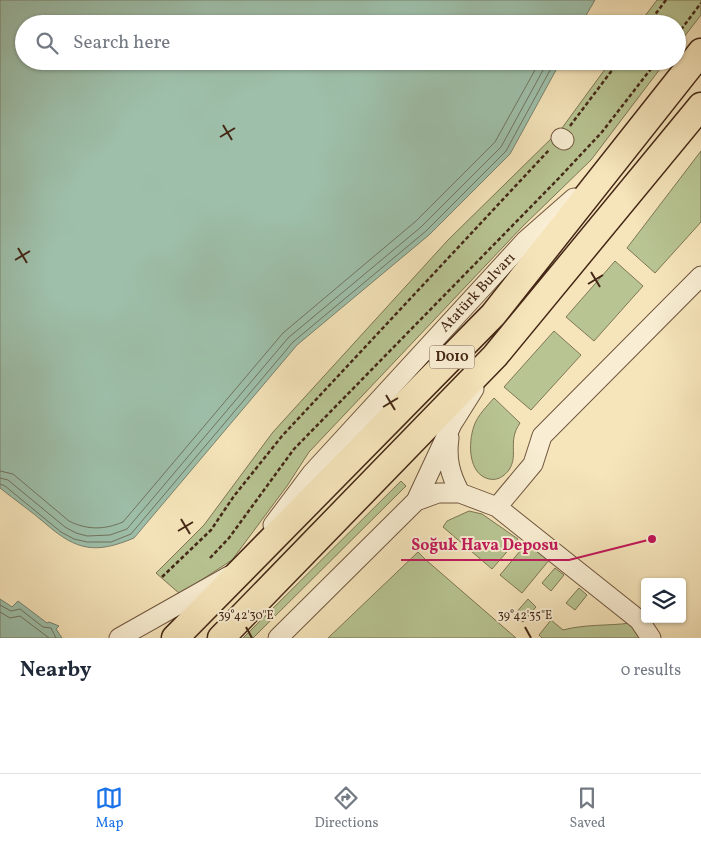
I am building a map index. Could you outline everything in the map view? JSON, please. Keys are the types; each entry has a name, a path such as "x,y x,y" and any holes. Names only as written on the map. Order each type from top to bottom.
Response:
{"highway":[{"path":"686,63 701,42"},
{"name":"Atatürk Bulvarı","path":"175,638 493,315 701,52"},
{"path":"637,133 681,70"},
{"name":"D010","path":"220,638 495,356 701,106"}],"lane":[{"path":"497,507 533,464 542,436 701,276"},
{"path":"278,638 416,501 452,424 495,356"},
{"path":"452,424 447,453 450,475 460,493"},
{"path":"416,501 438,493 460,493 497,507 639,620 651,638"},
{"name":"Atatürk Bulvarı","path":"119,638 214,583 244,569"}],"path":[{"path":"655,15 666,0"},
{"path":"686,24 701,3"},
{"path":"162,577 211,530 254,470 300,416 562,139 612,70"},
{"path":"210,558 229,538 294,449 559,178 602,132 650,70"}],"shaded area":[{"path":"657,0 701,0 701,15 686,34 686,15 646,15"},
{"path":"604,70 659,70 591,160 522,227 309,452 287,486 232,560 180,594 156,573 204,525 273,432 448,240 562,128"},
{"path":"701,151 701,222 655,273 627,248"},
{"path":"615,261 643,286 594,341 566,317"},
{"path":"554,331 581,355 531,410 504,387"},
{"path":"494,398 520,423 514,436 513,459 509,470 500,478 489,479 482,476 473,465 471,441 475,422"},
{"path":"401,481 406,486 253,638 243,638"},
{"path":"469,511 482,514 518,539 492,569 443,527 447,521"},
{"path":"526,544 550,559 522,593 500,575"},
{"path":"418,552 426,560 516,638 328,638"},
{"path":"555,568 564,575 551,591 542,583"},
{"path":"579,588 587,595 575,610 566,603"},
{"path":"528,599 536,607 523,622 514,615"},
{"path":"551,620 563,630 631,623 641,638 542,638 539,635"}],"water":[{"path":"0,0 595,0 586,15 15,15 15,70 556,70 510,154 429,235 297,345 134,538 98,548 77,545 57,533 0,488"},
{"path":"0,599 12,607 18,601 47,623 59,626 56,629 62,638 0,638"}],"place":[{"name":"Soğuk Hava Deposu","path":"652,539"}]}
